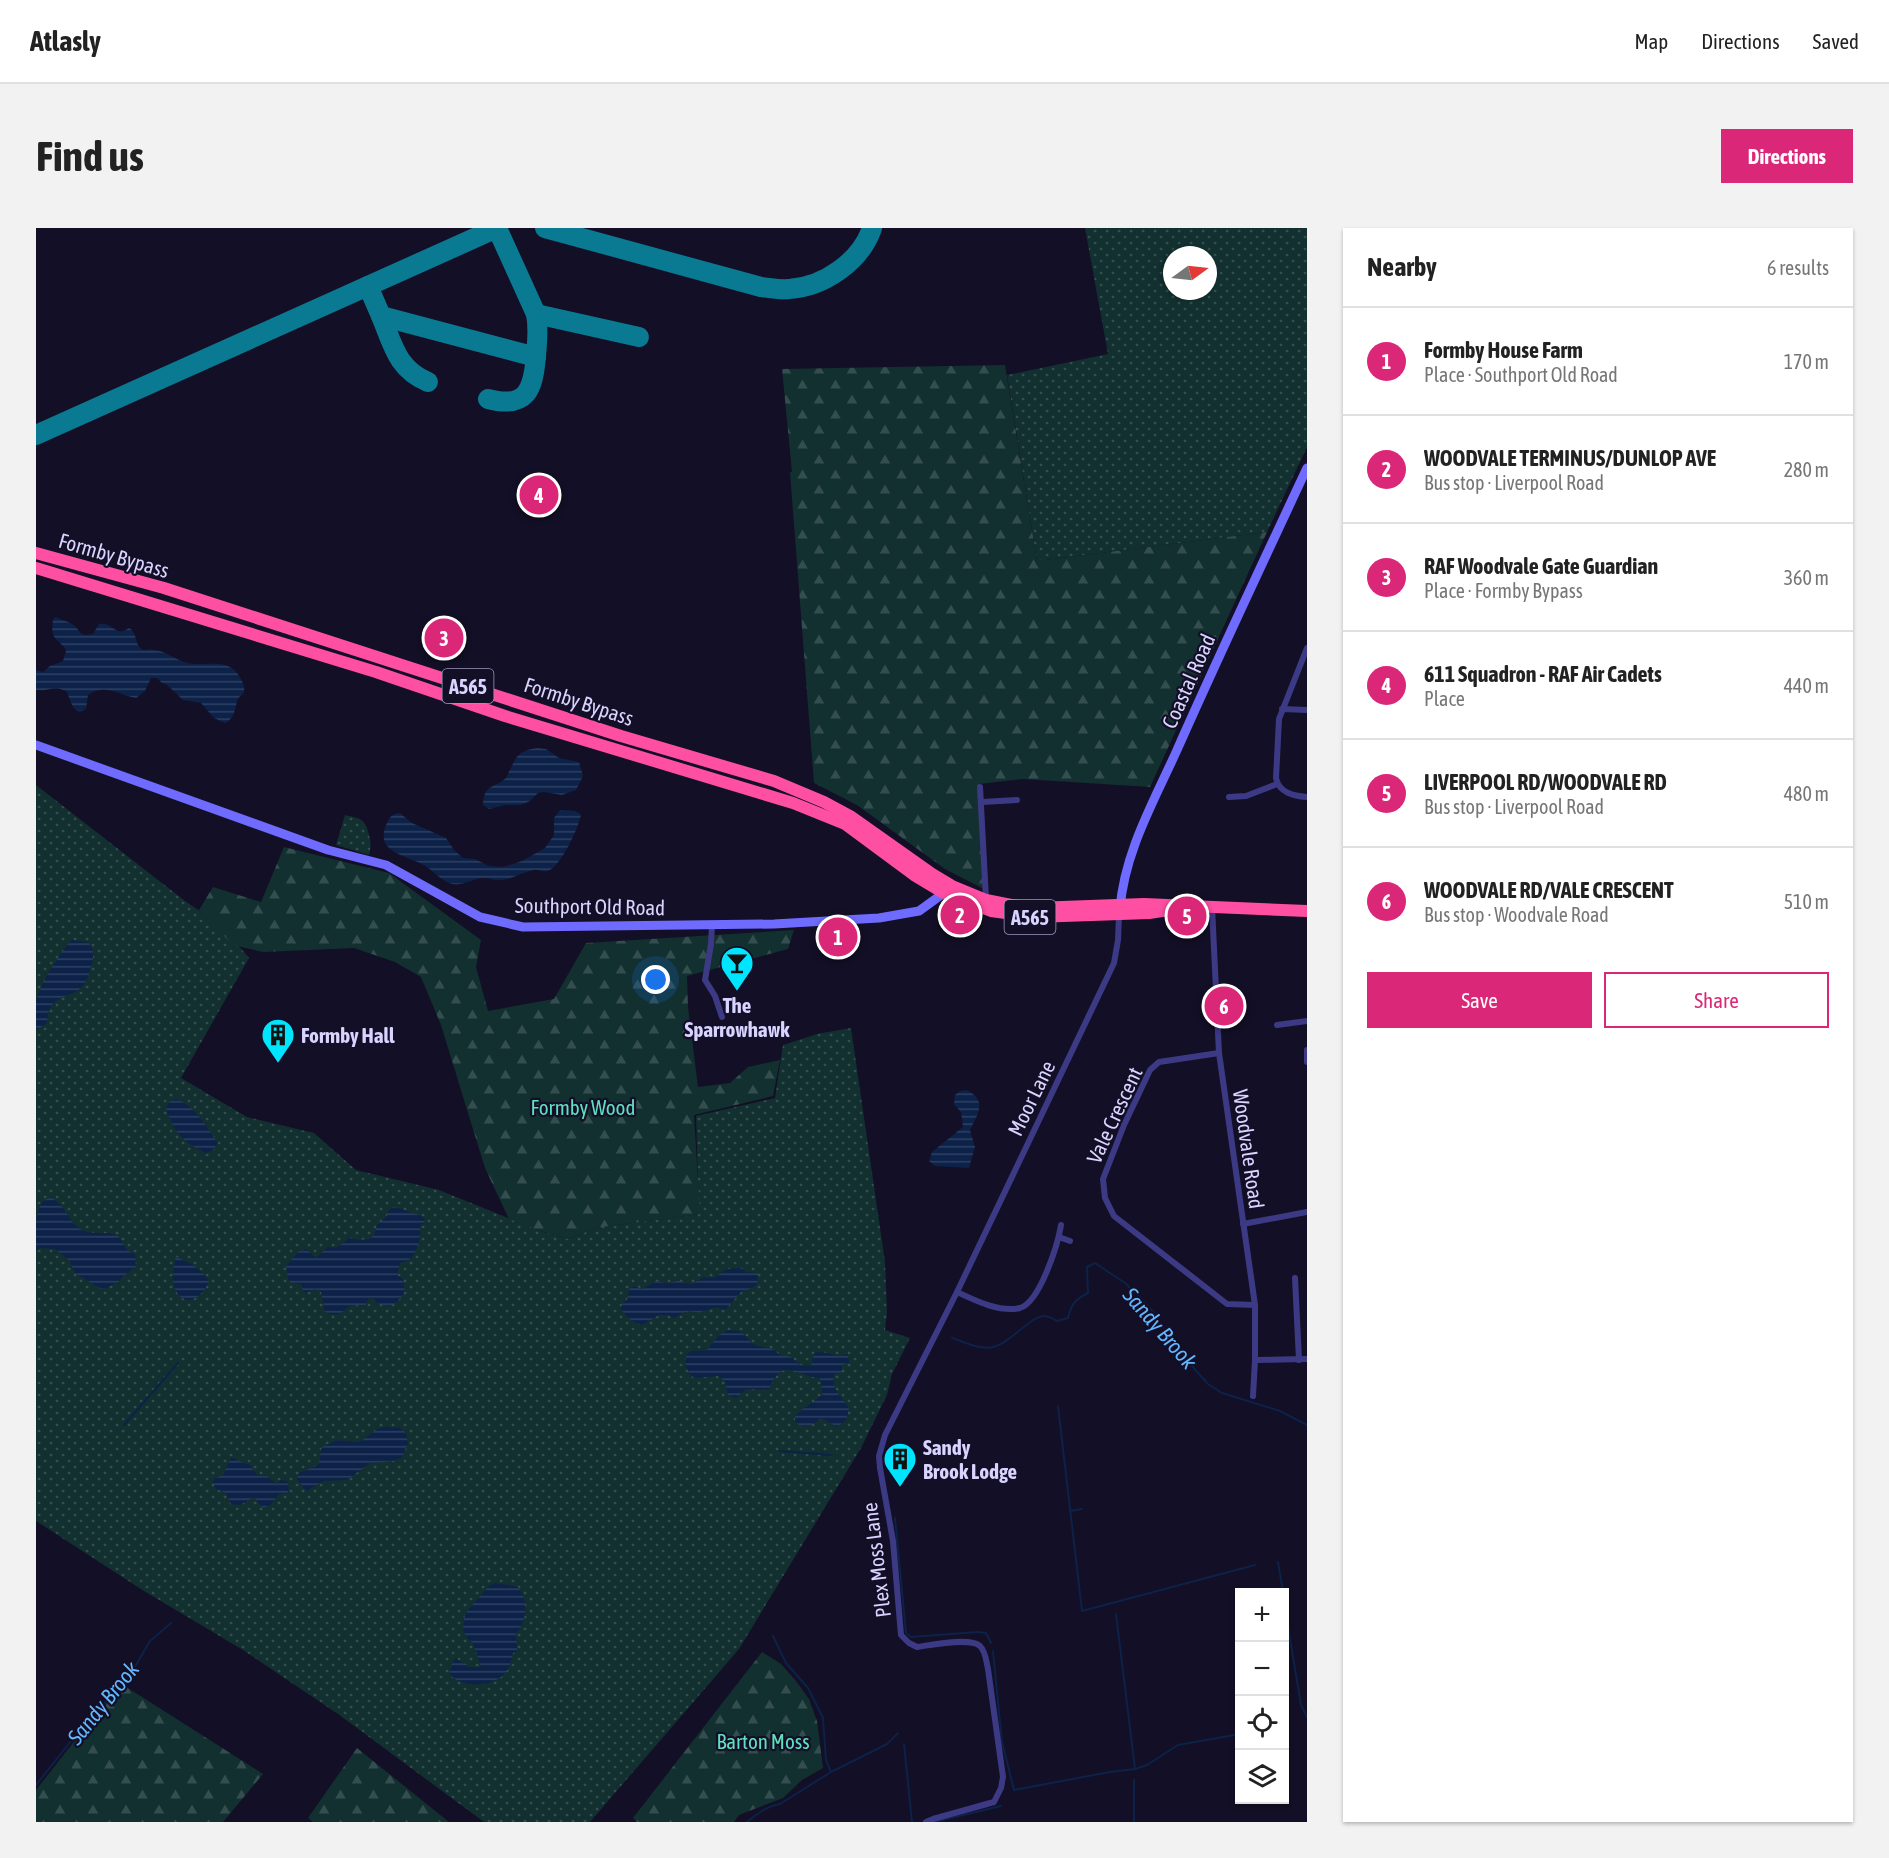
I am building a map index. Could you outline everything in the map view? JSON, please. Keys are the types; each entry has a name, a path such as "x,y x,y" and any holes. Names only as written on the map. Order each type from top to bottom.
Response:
{"highway":[{"name":"Formby Bypass","path":"36,553 164,588 621,736 774,781 801,791 850,816 948,889"},
{"name":"Formby Bypass","path":"36,568 817,811 845,824 915,875 948,889"},
{"path":"465,685 466,695 508,709 536,725"},
{"name":"A565","path":"948,889 991,911 1034,917 1120,910"},
{"name":"A565","path":"948,889 986,900 1035,908 1120,910 1149,914 1197,906 1307,911"}],"street":[{"name":"Coastal Road","path":"1120,910 1126,871 1139,834 1307,468"},
{"path":"1307,648 1279,720 1276,778 1282,790 1292,795 1307,797"},
{"path":"1282,709 1307,710"},
{"name":"Southport Old Road","path":"36,745 328,850 386,865 480,917 523,927 774,924 879,918 919,911 948,889"},
{"path":"1229,797 1246,796 1277,784"},
{"path":"980,787 986,900"},
{"path":"982,802 1017,800"},
{"name":"Woodvale Road","path":"1212,906 1219,1053 1255,1305 1253,1396"},
{"name":"Moor Lane","path":"957,1292 1114,963 1120,910"},
{"path":"712,924 705,980 715,996 722,1017"},
{"path":"1277,1025 1307,1021"},
{"path":"1307,1050 1307,1062"},
{"name":"Vale Crescent","path":"1219,1053 1159,1062 1150,1070 1102,1179 1105,1198 1114,1216 1227,1304 1255,1305"},
{"path":"1243,1224 1307,1212"},
{"path":"957,1292 991,1306 1023,1307 1029,1303 1039,1288 1059,1237 1061,1225"},
{"path":"1059,1237 1070,1241"},
{"path":"1295,1278 1299,1360"},
{"name":"Plex Moss Lane","path":"926,1822 933,1818 994,1802 1001,1788 1003,1777 985,1653 979,1645 970,1641 917,1647 909,1644 901,1635 893,1541 879,1456 885,1435 957,1292"},
{"path":"1255,1360 1307,1359"}],"green space":[{"path":"1085,228 1307,228 1307,447 1267,532 1037,561 1007,375 1108,354"},
{"path":"1005,365 1037,561 1267,532 1150,787 1023,779 979,784 984,889 945,869 857,805 814,783 790,472 792,472 782,369"},
{"path":"36,785 185,901 221,925 249,958 181,1078 247,1117 314,1133 356,1170 439,1190 540,1231 569,1239 595,1228 699,1214 696,1116 775,1098 783,1045 817,1034 851,1028 885,1262 887,1312 885,1330 910,1338 892,1374 887,1395 861,1448 739,1649 590,1822 484,1822 338,1714 243,1650 144,1591 36,1521"},
{"path":"345,815 359,819 366,825 370,843 369,855 336,845"},
{"name":"Formby Wood","path":"284,847 389,873 481,940 476,967 488,1011 554,999 586,943 794,930 788,949 687,976 688,1007 698,1087 730,1083 748,1067 780,1060 773,1096 694,1115 700,1214 595,1228 569,1239 509,1219 485,1168 441,1025 421,977 395,962 354,948 263,952 233,945 199,910 213,887 261,902"},
{"name":"Barton Moss","path":"762,1652 781,1664 809,1699 817,1721 823,1768 802,1780 783,1798 739,1815 734,1822 637,1822 633,1818"},
{"path":"120,1683 263,1774 223,1822 36,1822 36,1790"},
{"path":"357,1748 449,1822 313,1822 308,1818"}],"water":[{"path":"56,617 72,624 84,635 93,634 99,624 108,625 120,631 129,628 143,650 161,652 187,663 230,667 241,679 244,692 238,699 233,715 225,723 214,718 201,703 183,700 157,678 151,678 145,691 136,698 106,690 94,692 88,695 86,709 78,711 66,691 36,690 36,670 43,672 50,666 63,661 66,651 55,638 52,630 53,619"},
{"path":"546,749 559,758 579,762 583,776 576,790 562,795 538,793 530,801 521,805 505,805 489,809 483,805 485,793 490,787 506,778 517,757 527,750"},
{"path":"560,810 575,811 581,814 573,836 558,863 547,871 533,870 503,880 480,878 462,884 449,883 427,867 395,852 385,841 384,833 388,821 395,814 400,813 412,823 446,838 463,858 475,859 489,866 503,867 522,861 545,848 554,835 554,818"},
{"path":"72,940 88,942 91,947 93,958 87,978 80,989 60,998 51,1006 46,1024 36,1030 38,995 56,960"},
{"path":"966,1090 977,1098 979,1103 976,1118 970,1130 975,1147 969,1168 935,1166 929,1161 932,1152 963,1127 961,1112 954,1104 955,1095"},
{"path":"176,1099 195,1112 205,1124 218,1143 213,1150 206,1153 198,1149 176,1130 166,1108 169,1102"},
{"path":"50,1197 80,1229 118,1236 127,1249 135,1254 136,1267 116,1282 101,1289 75,1273 69,1260 55,1249 36,1250 36,1220 41,1203"},
{"path":"393,1207 418,1214 425,1219 420,1226 416,1252 399,1265 397,1275 402,1278 405,1291 394,1304 386,1306 371,1297 365,1306 355,1305 340,1314 331,1314 325,1312 321,1292 315,1289 306,1293 301,1284 291,1283 288,1279 286,1266 299,1251 306,1249 316,1258 328,1247 336,1248 349,1238 370,1239 377,1225"},
{"path":"176,1257 195,1266 209,1281 199,1295 190,1300 180,1297 173,1283"},
{"path":"740,1268 747,1272 758,1273 757,1284 741,1292 723,1310 714,1308 700,1312 687,1311 672,1318 669,1315 659,1315 642,1325 630,1319 621,1309 622,1304 627,1300 630,1288 635,1286 642,1289 657,1281 669,1284 678,1281 688,1284 703,1277 714,1278 727,1269"},
{"path":"729,1330 744,1334 752,1344 775,1350 779,1355 791,1357 800,1365 811,1365 814,1353 848,1354 849,1363 842,1365 842,1372 833,1375 836,1391 849,1409 846,1420 837,1427 822,1418 811,1425 800,1426 795,1421 800,1411 823,1394 820,1378 793,1371 782,1371 776,1376 768,1390 746,1389 736,1398 728,1395 725,1381 718,1376 694,1378 686,1367 687,1354 692,1351 707,1350 719,1335"},
{"path":"400,1428 406,1433 408,1443 402,1457 393,1461 370,1463 347,1480 324,1481 306,1491 297,1479 299,1473 318,1465 322,1447 337,1440 360,1442 377,1429"},
{"path":"231,1458 249,1464 257,1475 266,1475 276,1484 281,1480 287,1481 289,1490 287,1493 279,1494 270,1505 263,1508 254,1497 240,1505 231,1504 226,1493 216,1489 213,1483 214,1479 223,1475"},
{"path":"495,1583 518,1587 524,1599 523,1623 516,1634 517,1651 513,1653 508,1669 499,1679 484,1684 468,1684 454,1678 449,1673 455,1658 469,1667 481,1667 473,1643 463,1630 464,1618 489,1586"}],"waterway":[{"name":"Sandy Brook","path":"952,1338 977,1347 988,1348 1006,1341 1039,1317 1048,1316 1057,1321 1068,1318 1075,1302 1088,1293 1087,1267 1095,1263 1125,1283 1138,1295 1156,1315 1175,1347 1208,1384 1222,1393 1280,1411 1307,1425"},
{"path":"124,1425 178,1363"},
{"path":"1058,1406 1082,1611 1255,1565"},
{"path":"780,1451 832,1455"},
{"path":"1070,1511 1082,1509"},
{"path":"895,1518 906,1633 911,1637 978,1632 986,1633 991,1643"},
{"path":"1278,1562 1282,1588"},
{"path":"1116,1614 1135,1769"},
{"name":"Sandy Brook","path":"36,1785 136,1665 150,1641 171,1623"},
{"path":"1289,1632 1301,1705 1307,1717"},
{"path":"773,1636 786,1663 808,1688 823,1718 826,1760 831,1772"},
{"path":"993,1651 1002,1742 1014,1790 1135,1769 1147,1765 1178,1745 1235,1735"},
{"path":"747,1822 831,1772 887,1744 898,1733"},
{"path":"904,1744 912,1822"},
{"path":"1134,1780 1134,1822"},
{"path":"934,1822 1001,1806"}],"taxiway":[{"path":"488,399 512,401 526,394 533,378 537,341 536,314 497,228"},
{"path":"36,435 497,228"},
{"path":"545,228 761,287 782,289 815,283 840,270 859,251 872,228"},
{"path":"368,286 381,316 536,357"},
{"path":"536,314 639,337"},
{"path":"381,316 397,355 409,370 428,382"}],"place":[{"name":"611 Squadron - RAF Air Cadets","path":"539,495"},
{"name":"RAF Woodvale Gate Guardian","path":"444,638"},
{"name":"WOODVALE TERMINUS/DUNLOP AVE","path":"960,915"},
{"name":"LIVERPOOL RD/WOODVALE RD","path":"1187,916"},
{"name":"Formby House Farm","path":"838,937"},
{"name":"The Sparrowhawk","path":"737,992"},
{"name":"WOODVALE RD/VALE CRESCENT","path":"1224,1006"},
{"name":"Formby Hall","path":"278,1064"},
{"name":"Sandy Brook Lodge","path":"900,1488"}]}
